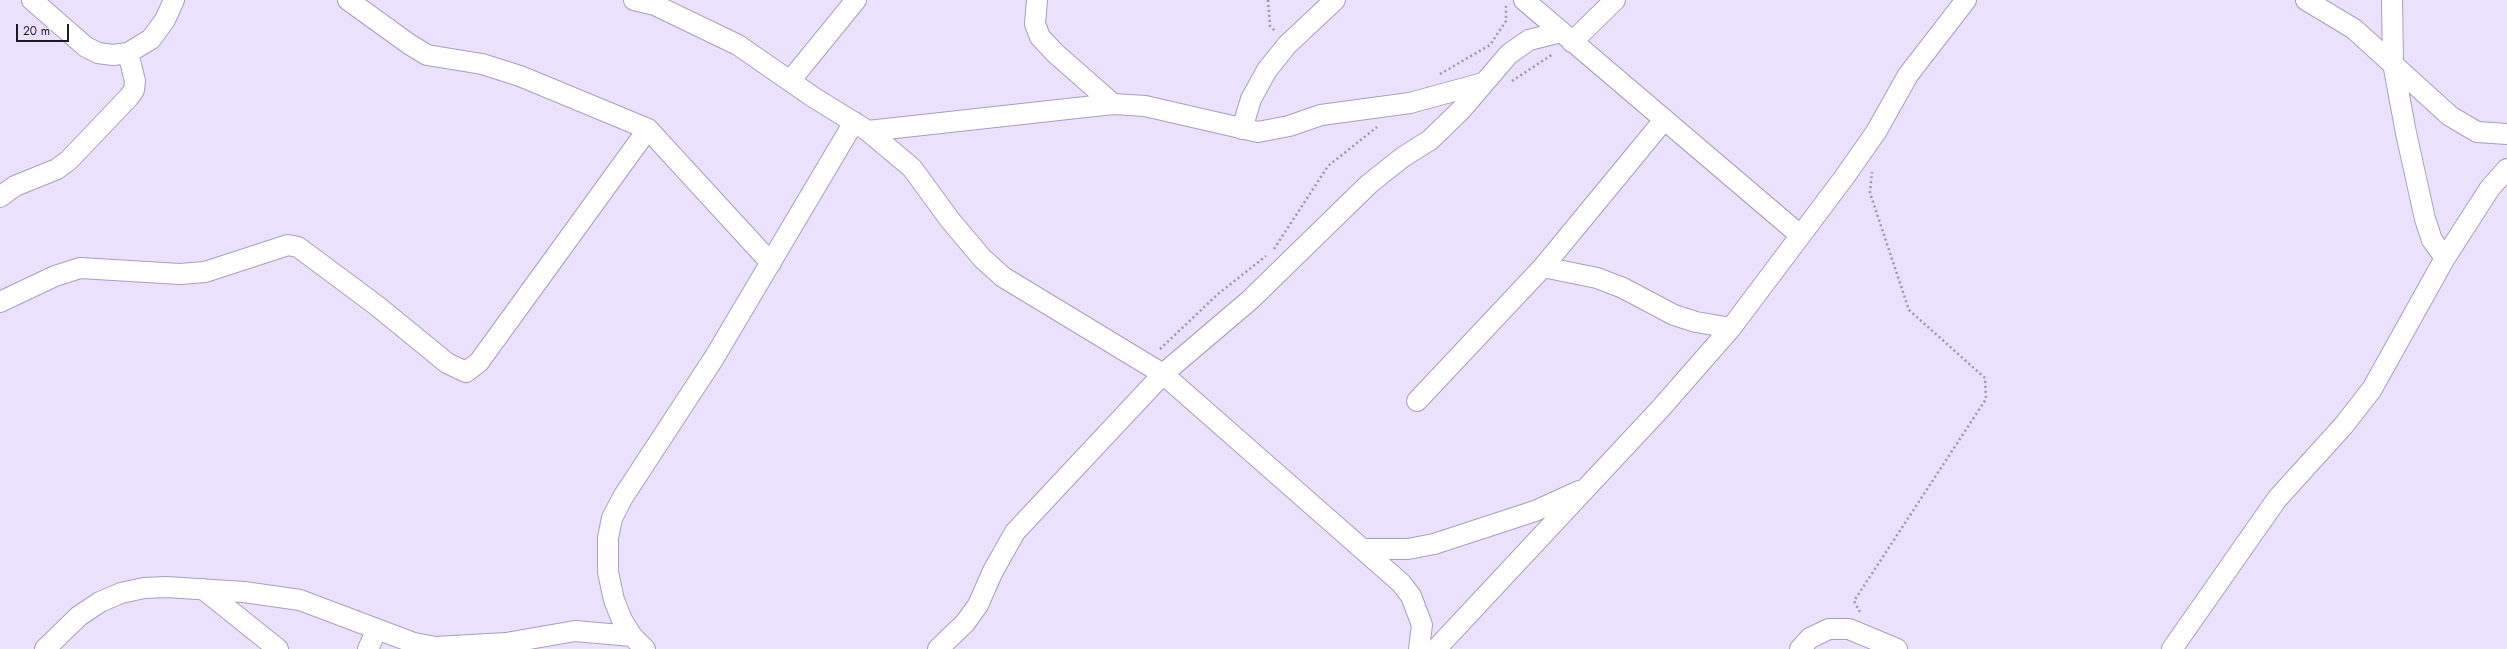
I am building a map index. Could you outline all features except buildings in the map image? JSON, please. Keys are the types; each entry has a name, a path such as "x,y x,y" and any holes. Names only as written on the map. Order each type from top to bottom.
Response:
{"street":[{"path":"32,0 86,47 98,53 128,54 151,39 165,20 174,0"},
{"path":"348,0 409,44 427,55 482,64 520,76 648,129 771,263"},
{"path":"634,0 655,5 738,45 790,81 861,126 912,168 950,220 982,258 1003,277 1163,374 1401,583 1411,596 1422,625 1419,649"},
{"path":"790,81 856,0"},
{"path":"1037,0 1035,24 1040,37 1055,53 1112,104"},
{"path":"1242,129 1251,99 1267,70 1287,45 1335,0"},
{"path":"1524,0 1800,235"},
{"path":"938,649 965,623 978,605 993,571 1015,532 1163,374 1250,300 1369,184 1403,157 1430,140 1461,110 1509,54 1529,40 1566,37 1615,0"},
{"path":"1436,649 1588,487 1731,328 1876,132 1908,75 1966,0"},
{"path":"2306,0 2354,30 2450,116 2477,132 2507,134"},
{"path":"2392,0 2393,64 2425,219 2432,240 2445,258"},
{"path":"0,197 15,186 47,174 63,165 129,97 134,90 135,81 128,54"},
{"path":"861,126 1112,104 1145,106 1258,132 1289,126 1321,115 1410,103 1483,83"},
{"path":"1417,401 1543,266 1664,120"},
{"path":"638,642 622,620 614,600 608,572 608,538 612,518 623,497 714,358 771,263 861,126"},
{"path":"0,302 55,276 80,268 180,274 198,272 288,245 298,247 376,304 447,363 466,372 479,362 648,129"},
{"path":"2172,649 2277,499 2344,425 2372,389 2445,258 2490,188 2507,169"},
{"path":"1543,266 1598,278 1623,288 1674,315 1731,328"},
{"path":"1364,549 1408,549 1434,544 1535,511 1588,487"},
{"path":"45,649 79,616 100,602 121,593 144,588 166,587 244,592 300,600 414,643 436,647 506,643 575,631 638,642"},
{"path":"203,589 269,646"},
{"path":"368,649 377,629"},
{"path":"1800,649 1810,638 1830,629 1850,629 1897,649"}],"path":[{"path":"1268,0 1270,26 1287,45"},
{"path":"1863,618 1854,601 1986,399 1985,378 1908,310 1870,193 1872,170"}]}
